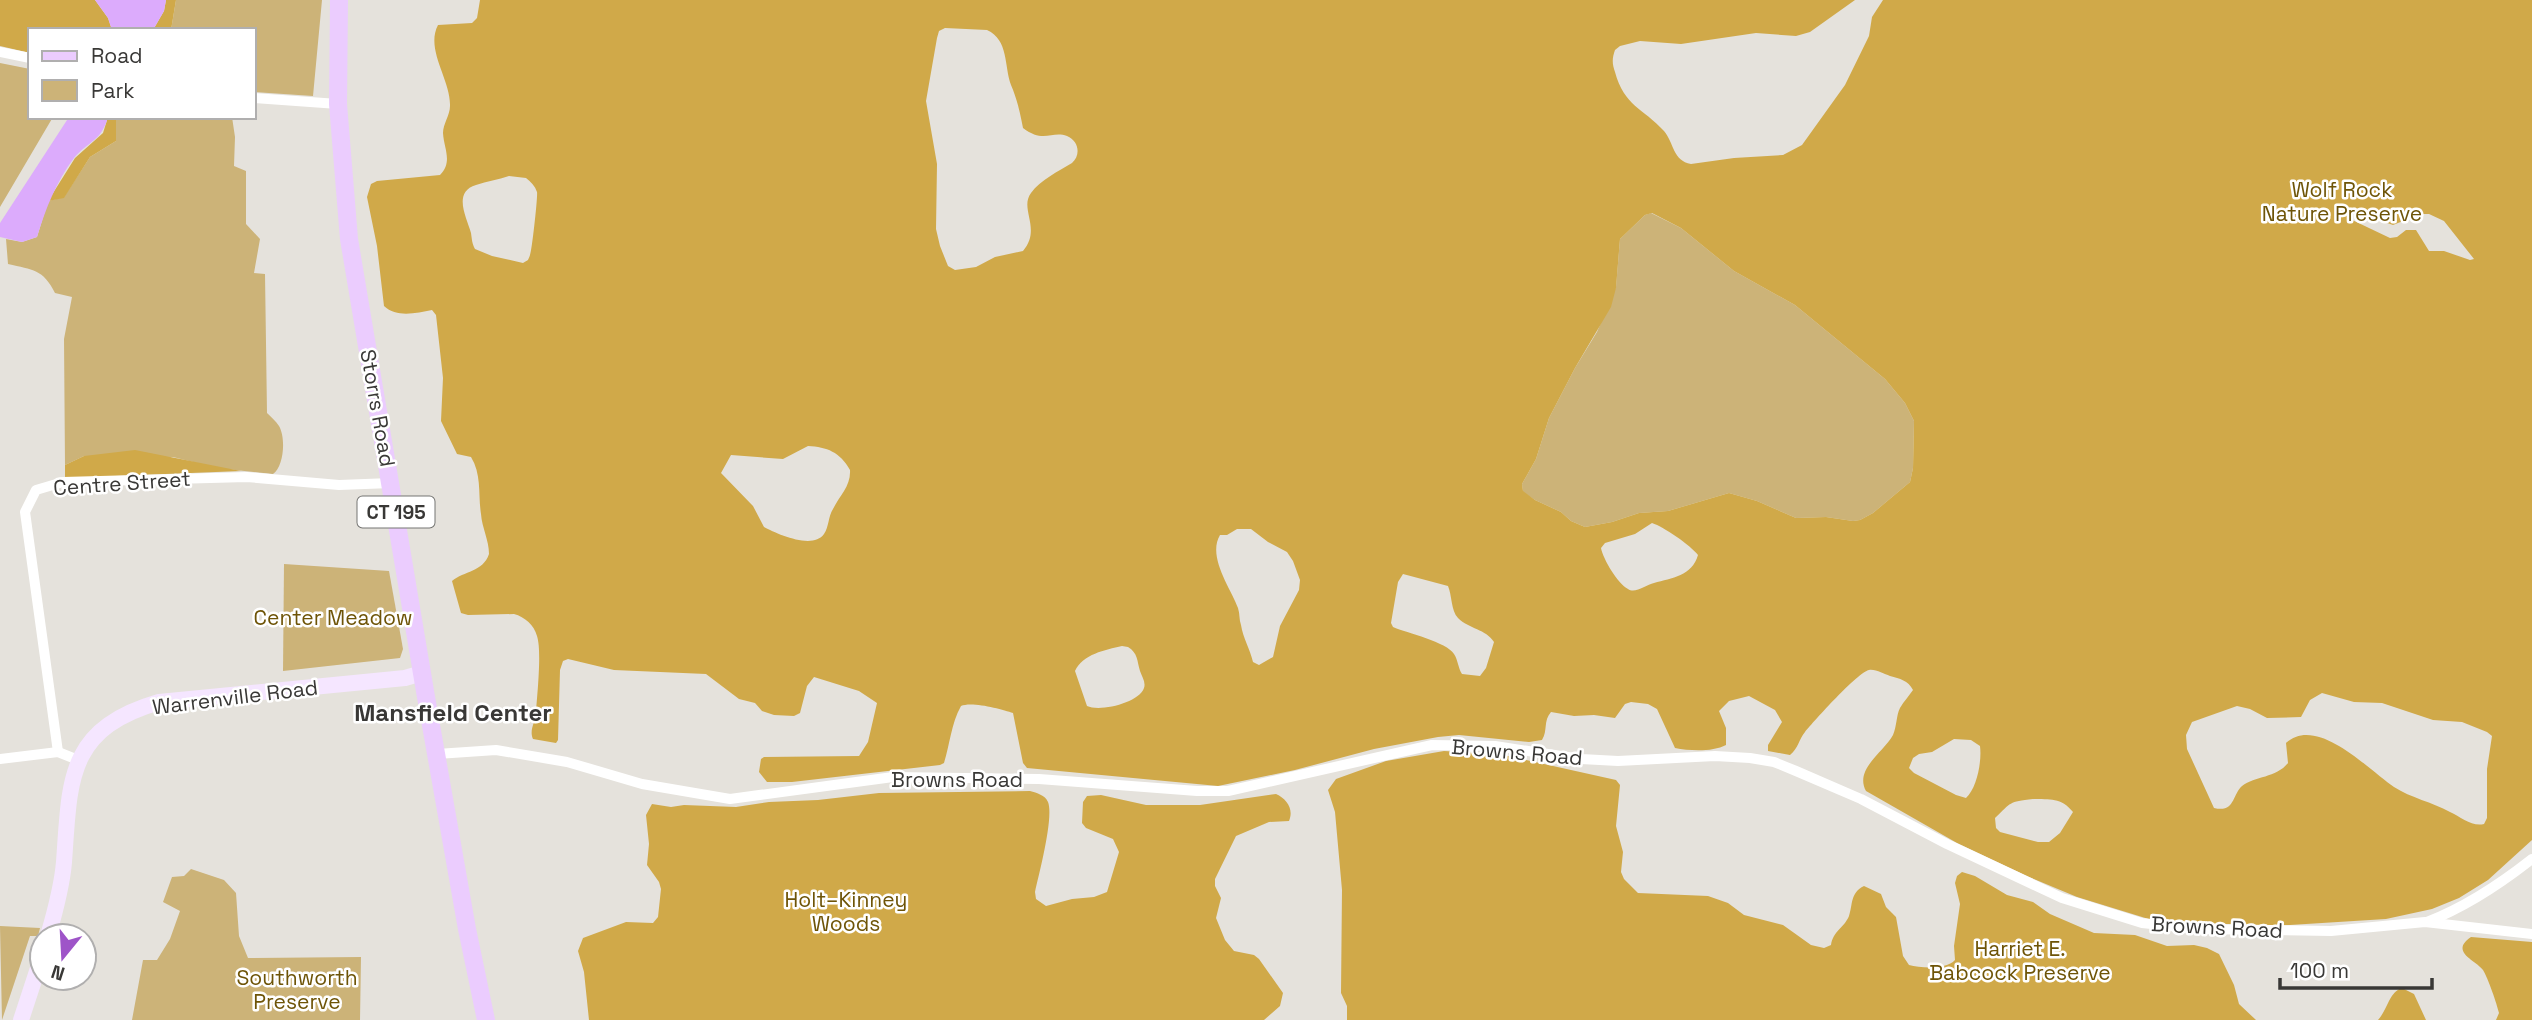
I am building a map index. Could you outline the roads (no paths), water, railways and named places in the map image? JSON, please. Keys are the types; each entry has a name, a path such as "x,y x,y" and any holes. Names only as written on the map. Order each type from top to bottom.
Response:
{"main road":[{"name":"Storrs Road","path":"339,0 340,153 349,239 422,673 485,1020"},
{"name":"Warrenville Road","path":"51,922 62,879 67,802 78,760 91,743 116,721 130,712 159,702 405,678 422,673"},
{"path":"21,1020 30,992"}],"street":[{"path":"0,52 28,58"},
{"path":"256,98 338,104"},
{"name":"Centre Street","path":"58,752 25,512 36,490 63,482 247,477 339,485 391,483"},
{"name":"Browns Road","path":"437,754 496,751 567,762 642,784 730,799 893,777 1040,779 1228,791 1432,745 1494,746 1581,759 1618,761 1732,756 1773,762 1796,771 1860,799 1947,844 2062,898 2142,923 2199,929 2331,931 2425,922 2532,934"},
{"path":"0,760 58,752 78,760"},
{"path":"2425,922 2453,912 2504,881 2532,859"}],"district":[{"name":"Mansfield Center","path":"453,712"}],"park label":[{"name":"Wolf Rock Nature Preserve","path":"2342,201"},
{"name":"Center Meadow","path":"333,617"},
{"name":"Holt–Kinney Woods","path":"846,911"},
{"name":"Harriet E. Babcock Preserve","path":"2020,960"},
{"name":"Southworth Preserve","path":"297,989"}]}
